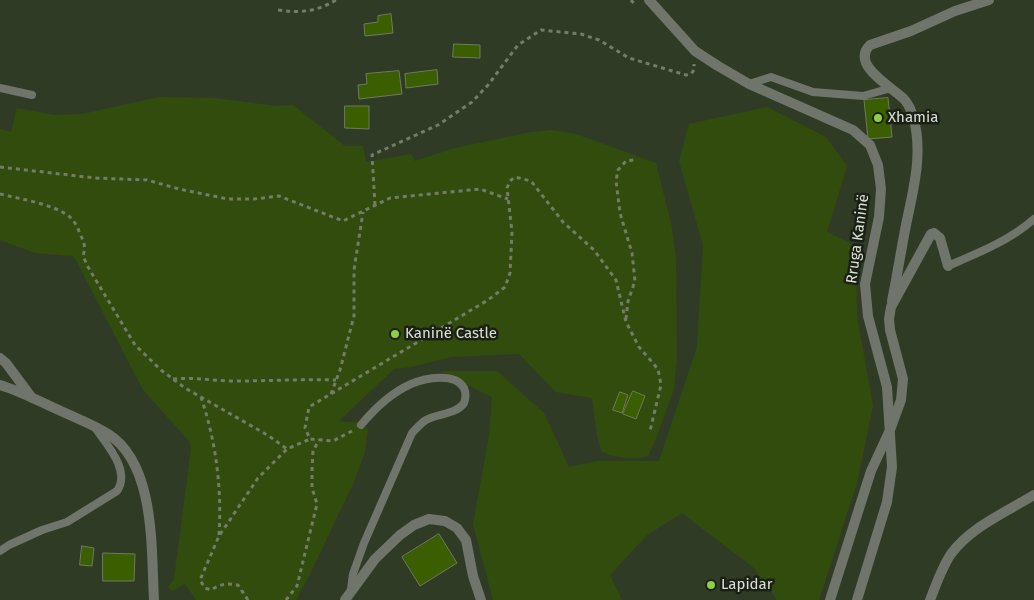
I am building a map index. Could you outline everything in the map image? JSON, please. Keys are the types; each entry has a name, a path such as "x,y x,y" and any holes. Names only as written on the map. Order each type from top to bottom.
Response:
{"street":[{"name":"Rruga Kaninë","path":"649,0 695,51 749,84 853,130 870,145 878,165 881,190 879,217 865,284 868,316 888,387 892,467 887,502 857,600"},
{"path":"830,600 871,471 890,430 901,400 903,379 888,319 892,307 918,157 918,138 913,117 905,100 867,66 864,57 870,45 911,31 955,11 989,0"},
{"path":"892,307 934,233 940,238 948,266"},
{"path":"0,358 6,362 33,399"},
{"path":"0,385 109,434 124,449 136,466 143,488 153,541 154,600"},
{"path":"930,600 950,555 964,539 980,527 1034,495"},
{"path":"345,600 351,589 375,559 400,535 414,525 429,519 445,521 457,528 466,540 473,576 481,600"}],"lane":[{"path":"749,84 771,77 813,92 863,96 891,88"},
{"path":"0,88 32,95"},
{"path":"948,266 985,251 1034,219"},
{"path":"351,589 353,574 364,543 412,433 424,421 458,409 464,402 466,393 461,384 451,379 437,378 413,383 394,393 374,410 361,425"},
{"path":"0,551 42,530 67,522 117,491 122,484 122,475 117,461 96,428"}],"path":[{"path":"278,10 298,13 313,10 336,0"},
{"path":"375,205 372,155 438,125 472,102 518,45 541,30 581,34 599,40 628,58 686,75 691,74 694,70 695,51"},
{"path":"626,322 628,301 635,281 632,252 620,213 616,181 618,170 626,161 634,160"},
{"path":"0,167 130,181 147,180 228,199 254,200 279,196 343,221 390,198 480,189 509,200"},
{"path":"310,439 305,428 309,407 488,300 505,286 510,273 512,232 507,188 510,180 515,177 531,181 563,222 594,250 616,280 626,322 639,347 658,369 662,385 650,431"},
{"path":"0,194 56,209 70,218 84,241 86,248 83,256 88,267 136,345 173,379 269,436 287,449"},
{"path":"331,394 354,316 354,270 363,211"},
{"path":"173,379 191,377 233,381 336,380"},
{"path":"202,397 217,459 220,513 219,536"},
{"path":"248,600 238,585 228,583 219,585 211,590 205,588 200,580 219,536 258,478 287,449 310,439 333,441 361,425"},
{"path":"286,600 297,586 317,504 312,488 312,470 313,451 319,440"}],"green space":[{"name":"Kaninë Castle","path":"159,97 215,98 276,106 293,105 345,146 363,146 366,162 411,154 415,161 455,148 531,132 551,130 576,134 656,163 671,223 676,259 677,357 674,389 648,456 624,458 601,451 592,398 556,392 519,354 451,357 411,367 394,369 340,420 342,422 356,422 368,429 365,452 353,484 296,600 196,600 185,584 172,591 168,587 174,579 191,449 189,441 143,390 73,256 35,253 0,240 0,129 11,132 17,108 54,115 82,114"},
{"path":"767,107 826,137 847,166 827,232 856,246 857,316 873,406 857,483 819,600 777,600 754,568 682,513 647,535 610,575 622,600 493,600 473,524 489,436 492,397 440,371 497,371 544,413 569,467 598,461 659,461 697,347 703,245 679,161 689,124"}],"building":[{"path":"391,14 393,33 365,36 364,24 378,22 378,16"},
{"path":"454,44 480,45 480,58 453,57"},
{"path":"437,70 438,84 406,88 405,74"},
{"path":"399,71 402,94 359,99 358,85 367,84 366,74"},
{"name":"Xhamia","path":"888,98 892,137 868,139 864,100"},
{"path":"345,106 369,106 369,129 345,128"},
{"path":"633,391 645,396 636,419 623,414"},
{"path":"620,392 628,395 622,413 613,410"},
{"path":"439,534 457,563 420,586 402,557"},
{"path":"82,546 94,548 92,566 80,565"},
{"path":"103,553 135,554 134,581 103,581"}],"place":[{"name":"Xhamia","path":"878,118"},
{"name":"Kaninë Castle","path":"395,334"},
{"name":"Lapidar","path":"711,585"}]}
